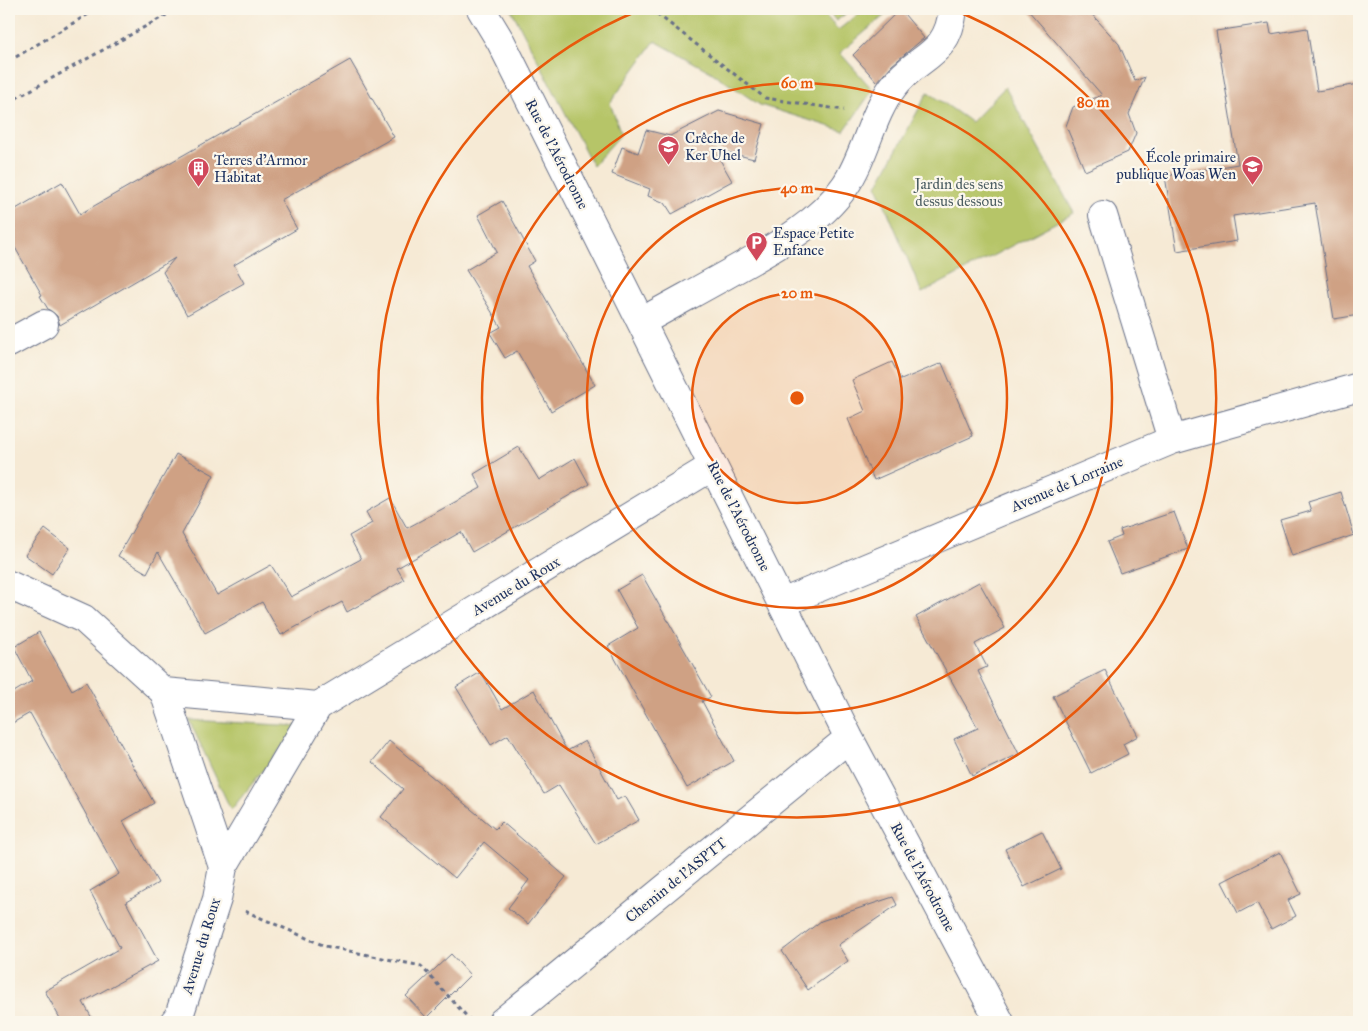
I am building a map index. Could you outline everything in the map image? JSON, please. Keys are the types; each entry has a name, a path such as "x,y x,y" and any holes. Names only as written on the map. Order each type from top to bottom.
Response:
{"street":[{"name":"Rue de l'Aérodrome","path":"481,9 501,42 849,738 1000,1022"},
{"path":"641,322 771,250 813,219 846,185 877,116 894,85 942,46 953,9"},
{"path":"1103,214 1172,440"},
{"path":"9,343 44,324"},
{"name":"Avenue de Lorraine","path":"782,603 1172,440 1359,387"},
{"name":"Avenue du Roux","path":"174,1022 179,1016 217,899 223,867 318,706 714,466"},
{"name":"Avenue du Roux","path":"9,585 84,619 164,692 223,867"},
{"path":"164,692 318,706"},
{"name":"Chemin de l'ASPTT","path":"502,1022 849,738"}],"path":[{"path":"9,61 97,9"},
{"path":"9,102 177,9"},
{"path":"651,9 765,98 877,116"},
{"path":"217,899 325,946 421,966 472,1022"}],"green space":[{"path":"511,9 820,9 838,30 865,9 892,9 840,53 873,90 844,131 760,105 711,72 655,41 610,103 621,134 593,166"},
{"path":"826,9 852,9 836,21"},
{"name":"Jardin des sens dessus dessous","path":"1005,87 1074,213 922,293 877,186 928,92 971,122"},
{"path":"189,720 299,726 231,810"}],"building":[{"path":"900,9 924,38 892,65 877,82 853,55"},
{"path":"1027,9 1087,9 1119,44 1135,81 1145,77 1129,114 1136,133 1128,152 1085,171 1066,126 1073,107 1102,95"},
{"path":"1269,23 1271,34 1307,28 1317,91 1359,84 1359,315 1334,319 1315,203 1233,216 1237,241 1177,251 1165,176 1238,164 1216,31"},
{"name":"Terres d'Armor Habitat","path":"350,60 394,137 281,200 297,229 234,265 244,283 187,315 163,272 175,258 60,325 57,316 48,309 40,296 42,295 9,237 9,213 62,182 80,214"},
{"name":"Crêche de Ker Uhel","path":"719,111 764,124 754,159 714,149 732,181 672,214 665,203 648,196 650,189 612,174 622,147 638,153 646,130 670,136"},
{"path":"502,201 535,261 527,266 595,385 551,411 517,351 505,358 490,333 501,327 466,270 497,252 478,215"},
{"path":"892,362 901,380 942,363 973,436 874,480 848,419 865,411 852,380"},
{"path":"519,447 539,480 575,458 589,484 472,552 461,532 397,568 404,580 347,612 342,602 281,635 262,602 205,633 158,552 147,573 118,556 176,454 214,475 182,534 217,595 271,565 291,597 361,559 349,536 372,523 366,512 390,498 407,528 481,488 474,474"},
{"path":"1341,492 1354,535 1292,556 1280,520 1311,511 1308,502"},
{"path":"1174,512 1188,549 1120,573 1107,542 1122,536 1120,530"},
{"path":"45,529 70,548 52,574 25,555"},
{"path":"642,575 711,697 702,701 734,761 687,788 608,646 638,628 617,590"},
{"path":"979,582 1005,628 975,644 987,667 978,671 1019,754 972,776 954,739 978,728 916,617"},
{"path":"39,632 72,690 86,682 154,803 123,821 158,883 126,902 158,961 83,1002 94,1022 62,1022 45,991 120,948 90,891 119,874 30,713 9,725 9,695 32,681 14,647"},
{"path":"1105,670 1138,736 1123,744 1128,754 1091,773 1053,696"},
{"path":"481,672 502,709 534,690 567,751 585,741 617,800 625,796 639,820 596,844 559,785 544,794 508,735 491,745 456,687"},
{"path":"389,741 495,829 502,822 566,877 528,924 508,908 529,880 484,842 455,878 381,817 403,789 372,762"},
{"path":"1042,831 1061,869 1024,887 1005,849"},
{"path":"1280,852 1301,894 1288,900 1296,916 1271,929 1257,903 1238,913 1222,882"},
{"path":"893,897 897,905 838,945 848,961 808,990 782,951 821,921"},
{"path":"451,954 470,975 427,1018 406,996"}],"place":[{"name":"Crêche de Ker Uhel","path":"669,166"},
{"name":"École primaire publique Woas Wen","path":"1252,185"},
{"name":"Terres d'Armor Habitat","path":"198,188"},
{"name":"Espace Petite Enfance","path":"757,261"}]}
